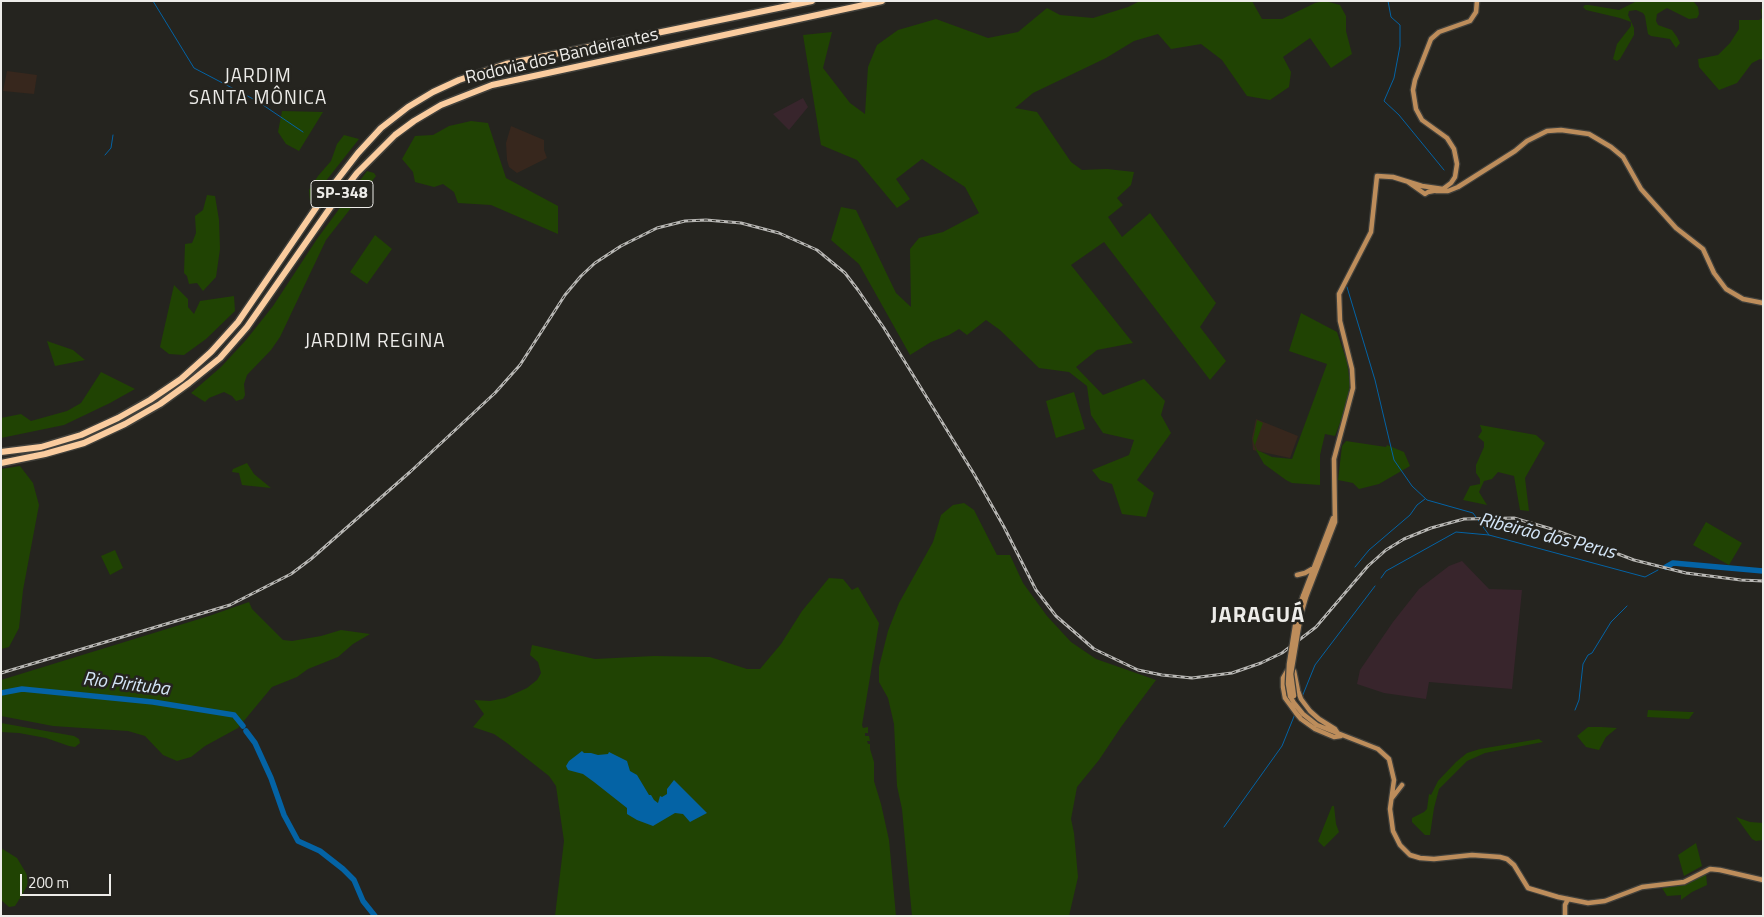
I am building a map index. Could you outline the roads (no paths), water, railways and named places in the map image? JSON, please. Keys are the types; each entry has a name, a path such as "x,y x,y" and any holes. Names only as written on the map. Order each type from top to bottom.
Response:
{"highway":[{"name":"Rodovia dos Bandeirantes","path":"1,452 41,447 81,435 134,409 181,378 212,352 238,322 320,202 358,153 381,128 408,107 433,92 459,80 506,64 812,1"},
{"name":"Rodovia dos Bandeirantes","path":"1,463 45,454 84,443 125,424 160,404 220,358 247,327 330,208 357,173 395,135 441,105 492,85 882,1"}],"main road":[{"path":"1436,191 1451,183 1457,173 1457,164 1454,149 1447,138 1422,120 1416,109 1413,90 1415,80 1431,39 1439,32 1470,21 1476,12 1477,2"},
{"path":"1763,303 1744,299 1726,289 1714,273 1702,249 1676,228 1641,189 1624,157 1589,134 1561,130 1547,131 1528,141 1476,176 1454,189 1446,191 1424,189 1408,181 1393,177 1377,176 1370,232 1340,288 1338,300 1342,331 1353,378 1350,402 1334,459 1335,522 1297,613 1289,664 1288,684 1297,707 1317,725 1378,750 1389,759 1394,778 1390,809 1393,831 1400,846 1410,855 1434,859 1472,854 1500,857 1511,862 1528,888 1588,903 1604,901 1642,887 1684,882 1705,871 1714,869 1763,880"},
{"path":"1424,189 1454,189"},
{"path":"1305,596 1313,568 1334,517"},
{"path":"1297,575 1313,568"},
{"path":"1290,669 1294,671 1301,699 1310,711 1335,729 1340,735 1338,737 1321,732 1309,726 1300,718 1285,698 1283,678 1287,671 1290,669"},
{"path":"1391,799 1402,785"},
{"path":"1565,916 1565,905 1568,898"}],"water":[{"path":"582,751 598,755 608,754 609,752 627,761 630,771 637,775 649,795 658,803 660,796 662,797 667,794 667,789 674,780 707,813 690,822 683,814 675,813 653,826 637,820 627,814 627,808 583,774 568,770 566,766 569,761"}],"waterway":[{"path":"153,1 194,68 257,101 303,132"},
{"path":"1388,1 1391,17 1400,25 1400,46 1394,78 1384,101 1399,115 1444,170"},
{"path":"105,155 111,148 113,135"},
{"path":"1347,287 1375,380 1394,460 1412,486 1427,500 1473,513 1489,535"},
{"path":"1355,567 1369,550 1410,515 1417,505 1425,499"},
{"name":"Ribeirão dos Perus","path":"1381,578 1386,571 1456,532 1489,535 1645,577 1658,570"},
{"name":"Ribeirão dos Perus","path":"1666,567 1673,563 1763,571"},
{"name":"Ribeirão dos Perus","path":"1302,697 1315,665 1375,586"},
{"path":"1575,710 1579,700 1583,664 1611,622 1627,606"},
{"name":"Rio Pirituba","path":"1,693 22,689 153,702 234,715 243,726"},
{"name":"Ribeirão dos Perus","path":"1224,827 1282,746 1295,714"},
{"name":"Rio Pirituba","path":"246,731 255,743 271,778 284,815 298,841 320,851 343,869 354,880 363,901 375,916"}],"railway":[{"path":"1,673 230,605 291,574 311,559 410,472 495,393 520,365 565,295 595,263 621,246 657,228 685,221 706,220 741,223 779,233 817,250 845,273 884,328 974,474 1036,590 1056,616 1094,649 1138,670 1192,678 1232,673 1261,663 1282,653 1316,627 1368,566 1386,550 1404,539 1431,528 1464,519 1514,518 1555,530 1634,560 1686,573 1763,581"}],"district":[{"name":"JARDIM SANTA MÔNICA","path":"258,88"},
{"name":"JARDIM REGINA","path":"375,342"},
{"name":"JARAGUÁ","path":"1258,617"}]}
